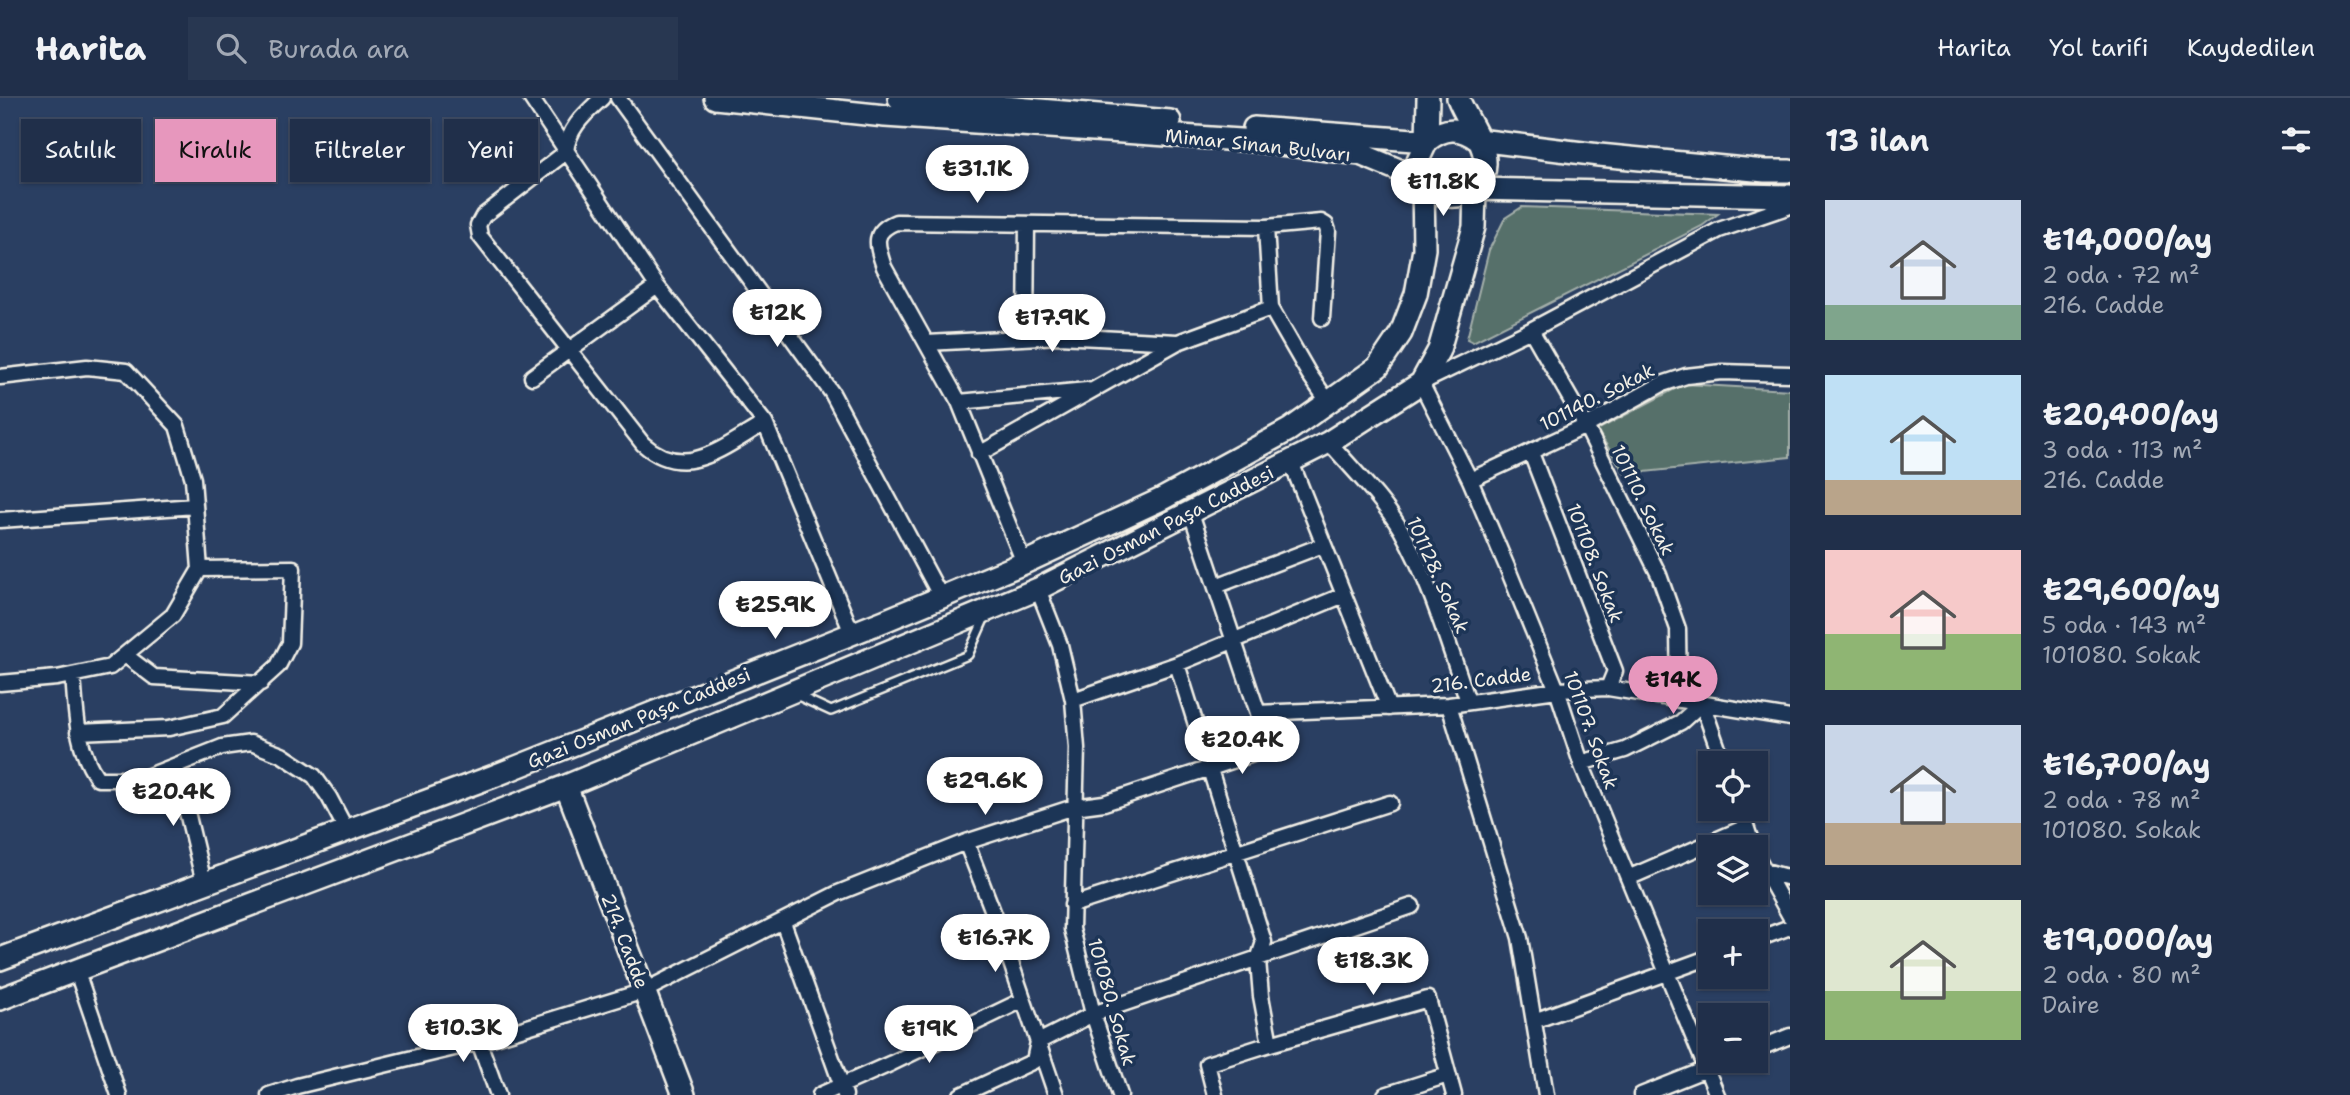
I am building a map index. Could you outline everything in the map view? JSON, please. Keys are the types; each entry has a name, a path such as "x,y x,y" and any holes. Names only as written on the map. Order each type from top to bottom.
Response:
{"main road":[{"name":"Mimar Sinan Bulvarı","path":"715,98 885,116 1255,141 1360,154 1423,180 1429,188 1447,197 1466,195 1475,189 1790,196"},
{"name":"Mimar Sinan Bulvarı","path":"899,98 1427,141 1446,129 1458,129 1478,140 1613,157 1790,171"},
{"path":"1423,180 1418,160 1427,141 1428,98"},
{"path":"1458,98 1487,160 1486,171 1475,189"},
{"name":"Gazi Osman Paşa Caddesi","path":"1,958 494,776 1024,563 1162,499 1289,430 1378,367 1401,333 1416,294 1424,249 1423,180"},
{"name":"Gazi Osman Paşa Caddesi","path":"0,999 566,786 791,693 1038,589 1329,442 1421,383 1439,350 1474,227 1475,189"},
{"name":"214. Cadde","path":"566,786 684,1095"}],"street":[{"path":"531,98 657,286 765,423 852,633"},
{"path":"602,98 578,121 567,140 566,152 483,216 478,225 480,236 643,444 657,457 675,462 698,460 765,423"},
{"path":"618,98 832,393 941,597"},
{"name":"Gazi Osman Paşa Caddesi","path":"1421,383 1531,330 1719,230 1790,206"},
{"path":"1024,563 959,402 884,267 877,247 878,235 884,227 896,222 1266,227 1321,222 1326,225 1328,231 1322,318"},
{"path":"1026,338 1027,224"},
{"path":"1266,227 1271,309 1329,403"},
{"path":"532,377 657,286"},
{"path":"979,454 1178,342 1271,309"},
{"name":"101110. Sokak","path":"1531,330 1586,426 1659,575 1678,629 1679,699"},
{"path":"927,343 1059,336 1178,342"},
{"path":"0,377 87,367 126,371 177,426 193,479 200,569 173,615 110,667 57,678 0,683"},
{"name":"101140. Sokak","path":"1470,480 1586,426 1662,384 1686,376 1722,372 1790,374"},
{"name":"101107. Sokak","path":"1421,383 1470,480 1557,690 1581,763 1698,1048"},
{"path":"959,402 1095,390"},
{"name":"101128. Sokak","path":"1329,442 1401,530 1436,607 1468,701"},
{"name":"101108. Sokak","path":"1531,453 1615,670 1608,688"},
{"path":"1291,462 1389,708"},
{"path":"0,520 195,506"},
{"path":"269,1095 299,1090 479,1042 644,991 838,894 966,842 1074,807 1104,803 1265,750 1258,713 1191,513"},
{"path":"1216,586 1323,545"},
{"path":"78,732 169,728 223,716 278,666 290,643 293,568 200,569"},
{"name":"101080. Sokak","path":"1038,589 1060,645 1073,700 1077,748 1072,929 1093,1014 1119,1095"},
{"path":"1073,700 1177,664 1344,595"},
{"path":"125,655 154,677 261,682"},
{"path":"1177,664 1264,942 1258,960 1261,996 1270,1044"},
{"path":"73,675 78,732 87,765 98,779 141,779 222,747 251,743 282,755 314,776 330,797 347,831"},
{"name":"216. Cadde","path":"1258,713 1449,705 1557,690 1608,688 1790,718"},
{"path":"1581,763 1625,750 1682,722 1702,703 1719,751"},
{"path":"1449,705 1520,938 1546,1095"},
{"path":"176,766 204,883"},
{"path":"1072,905 1390,803"},
{"path":"1744,821 1749,835"},
{"path":"1628,878 1746,827"},
{"path":"966,842 1056,1095"},
{"path":"1768,872 1790,878"},
{"path":"1768,876 1790,916"},
{"path":"1038,1042 1093,1014 1412,906"},
{"path":"783,922 843,1090"},
{"path":"1768,935 1790,927"},
{"path":"1534,1021 1698,962"},
{"path":"77,972 119,1095"},
{"path":"1215,1095 1207,1064 1428,999 1454,1095"},
{"path":"820,1095 843,1090 1023,1000"},
{"path":"1768,1045 1790,1036"},
{"path":"479,1042 498,1095"},
{"path":"961,1095 1034,1061 1038,1042"},
{"path":"1640,1095 1698,1072"},
{"name":"101107. Sokak","path":"1709,1073 1717,1095"},
{"path":"1385,1095 1448,1075"}],"lane":[{"path":"791,693 831,711 968,655 988,610"}],"green space":[{"path":"1522,207 1718,214 1702,226 1473,342 1467,339 1489,250 1505,218"},
{"path":"1684,384 1790,390 1790,457 1625,474 1597,430"}]}
